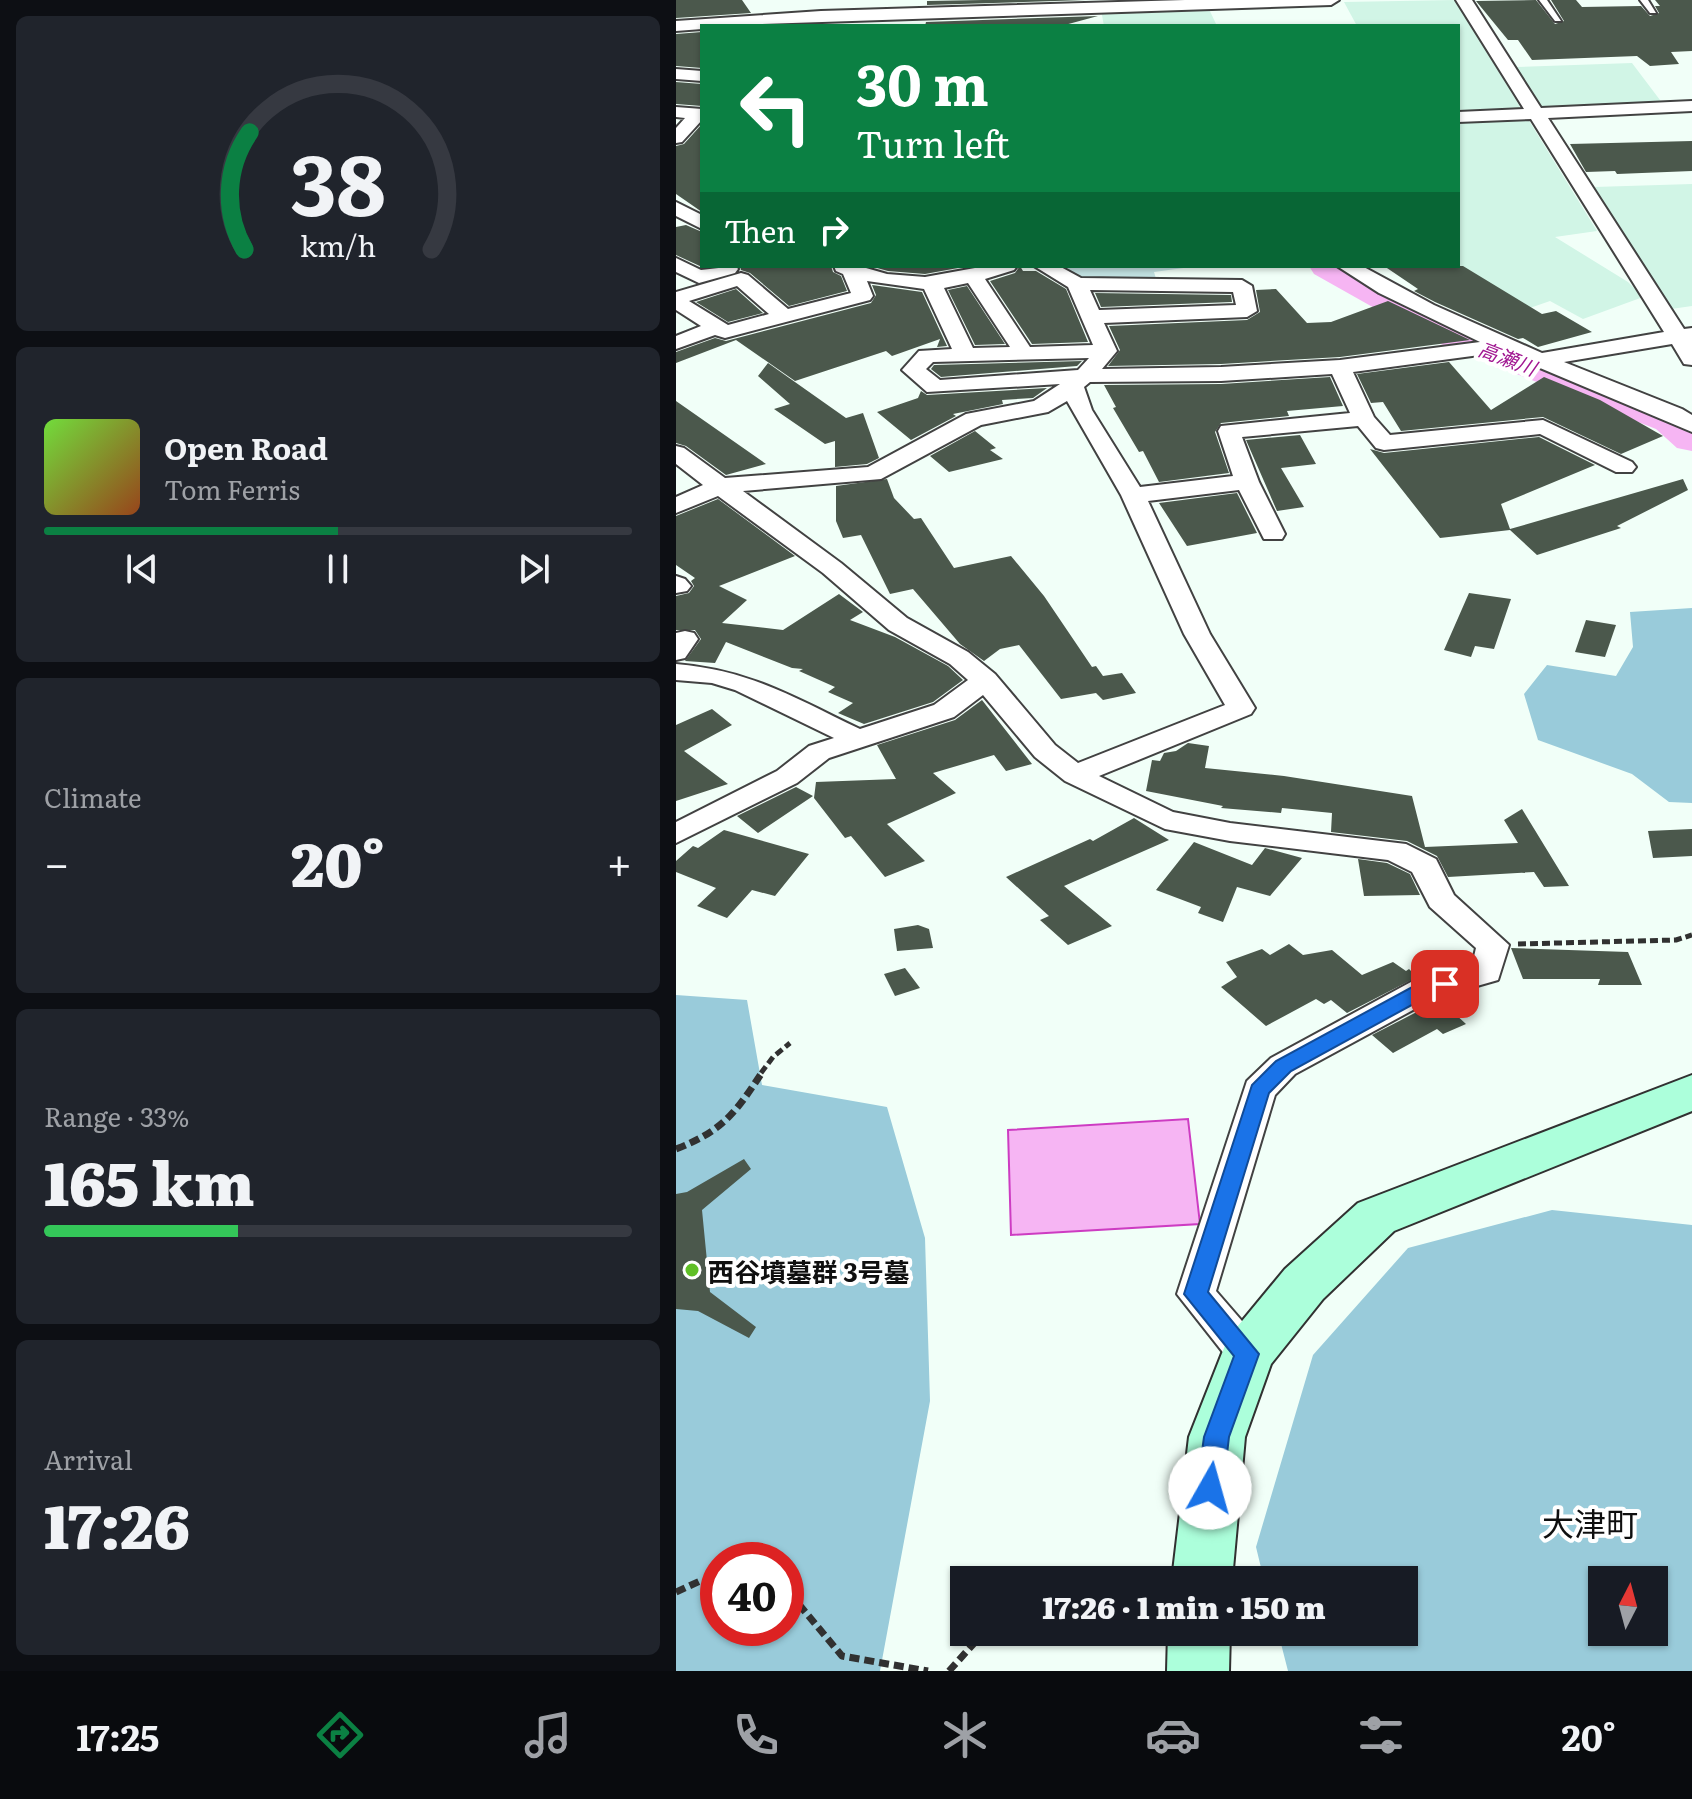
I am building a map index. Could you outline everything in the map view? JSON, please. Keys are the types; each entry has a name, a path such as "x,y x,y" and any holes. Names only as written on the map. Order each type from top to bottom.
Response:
{"street":[{"path":"783,0 821,16"},
{"path":"705,24 978,7 1221,9 1331,0"},
{"path":"1464,0 1686,335 1692,359"},
{"path":"978,7 1019,24"},
{"path":"1081,24 1094,20 1093,7"},
{"path":"676,26 700,24"},
{"path":"676,74 700,76"},
{"path":"1460,117 1683,106 1692,130"},
{"path":"676,112 699,113 676,138"},
{"path":"676,208 700,222"},
{"path":"676,264 699,277 730,268"},
{"path":"847,268 868,277 932,285 1000,268"},
{"path":"676,300 725,332 863,296 847,268"},
{"path":"1048,268 1077,284 1242,286 1247,311 1091,317"},
{"path":"1350,268 1396,295 1504,345 1686,413"},
{"path":"973,276 1024,353"},
{"path":"676,300 741,279 785,317"},
{"path":"1077,284 1106,351"},
{"path":"932,285 966,355"},
{"path":"676,343 717,327"},
{"path":"1539,360 1686,335"},
{"path":"1106,351 927,356 913,370 935,387 1340,367 1504,345"},
{"path":"676,506 720,486 873,474 974,419 1040,407 1078,380 1106,351"},
{"path":"1340,367 1364,419 1384,443 1543,427 1624,467"},
{"path":"1075,775 1241,708 1197,634 1133,495 1081,410 1078,380"},
{"path":"1273,534 1247,482 1229,431 1364,419"},
{"path":"676,453 832,568 898,624 959,658 985,680 1045,751 1075,775 1165,820 1230,832 1395,851 1425,866 1441,900 1493,945 1487,972 1423,990 1283,1066 1259,1090 1196,1294 1247,1354"},
{"path":"1133,495 1247,482"},
{"path":"676,672 714,675 745,684 856,738"},
{"path":"676,834 787,777 819,752 944,711 985,680"},
{"path":"1203,1566 1217,1437 1247,1354 1304,1284 1376,1217 1692,1092"},
{"path":"1198,1671 1199,1646"}],"lane":[{"path":"1543,0 1558,19"},
{"path":"1644,0 1653,11"}],"path":[{"path":"1493,945 1676,940 1692,935"},
{"path":"676,1149 696,1142 734,1115 776,1052 790,1043"},
{"path":"676,1592 700,1581"},
{"path":"804,1610 842,1656 928,1671"},
{"path":"949,1671 972,1646"}],"green space":[{"path":"1455,0 1522,110 1460,113 1460,24 1356,24 1344,2"},
{"path":"1208,7 1216,24 1104,24 1101,10"},
{"path":"1632,63 1663,104 1543,109 1516,67"},
{"path":"1528,119 1597,231 1555,237 1628,282 1643,297 1583,319 1550,301 1527,309 1460,267 1460,122"},
{"path":"1692,184 1692,306 1671,309 1594,187"}],"shaded area":[{"path":"1058,268 1183,268 1154,272 1157,282 1080,280"},
{"path":"1692,608 1692,803 1669,802 1632,774 1538,740 1524,694 1547,665 1616,676 1633,647 1630,612"},
{"path":"676,995 747,1000 762,1085 887,1107 925,1238 930,1401 880,1671 676,1671"},
{"path":"1188,1119 1200,1224 1011,1235 1008,1130"},
{"path":"1552,1210 1692,1225 1692,1671 1288,1671 1282,1646 1418,1646 1418,1566 1261,1566 1256,1547 1313,1355 1408,1248"}],"building":[{"path":"676,0 742,0 751,13 676,18"},
{"path":"1086,0 927,5 927,1"},
{"path":"1536,0 1555,24 1564,21 1551,0 1576,0 1582,7 1641,6 1650,16 1659,13 1655,6 1660,6 1655,0 1692,0 1692,51 1671,52 1679,64 1650,66 1637,56 1532,60 1518,40 1508,40 1476,1"},
{"path":"1098,16 1068,24 926,22"},
{"path":"700,32 700,68 676,66 676,34"},
{"path":"676,82 700,84 700,106 676,104"},
{"path":"700,126 700,211 676,194 676,146 684,144"},
{"path":"1692,141 1692,171 1617,174 1615,171 1586,172 1570,144"},
{"path":"686,225 700,231 700,266 676,255 676,227"},
{"path":"1463,266 1542,314 1556,311 1592,332 1538,347 1414,291 1418,289 1387,268"},
{"path":"832,268 841,276 847,291 789,306 750,273 741,270"},
{"path":"877,268 958,268 925,274"},
{"path":"1019,268 1036,271 1066,289 1088,342 1032,344 990,281 1015,273"},
{"path":"872,285 922,292 947,346 937,347 940,339 892,356 886,351 795,381 736,340 676,363 676,352 715,338 726,341 871,303 876,295"},
{"path":"967,286 1005,344 975,345 948,290"},
{"path":"736,289 763,313 728,322 696,302"},
{"path":"1276,289 1307,323 1331,322 1388,301 1470,340 1340,357 1108,366 1120,350 1109,326 1247,320 1260,312 1256,290"},
{"path":"1095,293 1231,295 1232,302 1101,307"},
{"path":"1082,361 1077,366 941,377 931,369 934,365"},
{"path":"1449,362 1491,410 1544,377 1600,400 1663,436 1621,454 1543,417 1401,431 1383,402 1371,403 1357,374"},
{"path":"768,363 846,418 863,413 879,458 867,464 835,467 835,441 825,444 774,409 790,404 758,376"},
{"path":"1330,377 1343,406 1287,411 1289,416 1221,423 1215,432 1229,473 1159,482 1143,451 1139,452 1113,408 1116,407 1104,385 1221,384"},
{"path":"1047,388 1033,398 1002,400 1003,404 953,414 956,416 911,440 877,412 918,398 921,391 927,395"},
{"path":"676,401 766,464 726,475 686,446 676,443"},
{"path":"975,431 996,448 990,450 1003,459 949,472 930,456"},
{"path":"1300,435 1316,464 1281,468 1304,507 1277,511 1246,440"},
{"path":"1539,437 1595,465 1501,504 1510,529 1683,479 1688,490 1617,526 1621,528 1537,555 1510,530 1440,538 1370,449 1384,453"},
{"path":"887,479 894,498 914,519 921,518 954,568 1011,556 1044,596 1092,667 1096,666 1103,676 1122,673 1136,693 1103,700 1096,693 1061,699 1019,645 1000,649 984,661 960,644 913,589 890,594 861,535 843,538 836,521 836,486"},
{"path":"1237,493 1257,533 1187,546 1159,503"},
{"path":"718,499 795,556 719,586 747,600 722,623 783,630 839,594 863,612 850,620 895,637 948,666 963,680 933,702 864,724 838,713 853,703 828,692 835,687 799,671 803,669 792,668 726,642 715,663 685,661 701,639 695,630 676,630 676,596 689,593 694,586 691,581 695,578 676,565 676,516"},
{"path":"1469,593 1511,599 1494,649 1475,646 1471,657 1444,650"},
{"path":"1586,620 1616,625 1605,657 1575,652"},
{"path":"982,700 1032,764 1006,771 994,755 933,773 956,793 887,824 925,861 885,877 851,836 845,838 814,798 816,782 896,779 877,745 955,720"},
{"path":"712,709 732,725 684,751 728,784 676,801 676,725"},
{"path":"1188,743 1209,746 1205,768 1284,776 1412,796 1425,847 1518,843 1504,820 1522,809 1569,886 1544,887 1534,872 1448,877 1437,856 1407,841 1331,832 1332,813 1282,808 1281,813 1221,808 1223,806 1146,791 1152,760 1160,761 1164,753 1176,751"},
{"path":"796,787 813,796 758,833 737,816"},
{"path":"1134,818 1169,840 1064,886 1112,926 1068,945 1040,920 1049,916 1006,877 1090,839 1093,841"},
{"path":"1692,829 1692,856 1653,858 1648,831"},
{"path":"724,830 809,854 775,896 752,890 727,918 697,906 716,888 676,872 676,861 693,846 698,848"},
{"path":"1194,842 1252,865 1265,848 1302,858 1270,896 1237,887 1223,922 1198,913 1201,907 1156,890"},
{"path":"1358,859 1387,863 1410,874 1420,895 1364,896"},
{"path":"918,925 929,929 933,948 897,951 894,929"},
{"path":"1289,944 1303,955 1332,950 1362,975 1393,962 1406,971 1409,969 1417,977 1347,1013 1331,1000 1324,1004 1316,999 1266,1026 1221,987 1237,977 1226,962 1262,949 1270,955"},
{"path":"1511,948 1628,952 1642,985 1598,985 1600,979 1523,979"},
{"path":"905,968 920,988 895,996 884,974"},
{"path":"1440,1000 1466,1024 1443,1034 1437,1029 1393,1053 1372,1035"},
{"name":"西谷墳墓群 3号墓","path":"744,1159 751,1169 702,1210 710,1292 756,1327 749,1338 698,1311 676,1309 676,1194 687,1192"}],"waterway":[{"name":"高瀬川","path":"1331,268 1446,333 1670,420 1692,439"}],"place":[{"name":"西谷墳墓群 3号墓","path":"692,1270"}],"district":[{"name":"大津町","path":"1590,1522"}],"route":[{"path":"1210,1488 1217,1437 1247,1354 1219,1317 1196,1294 1259,1090 1283,1066 1423,990 1445,984"}]}
